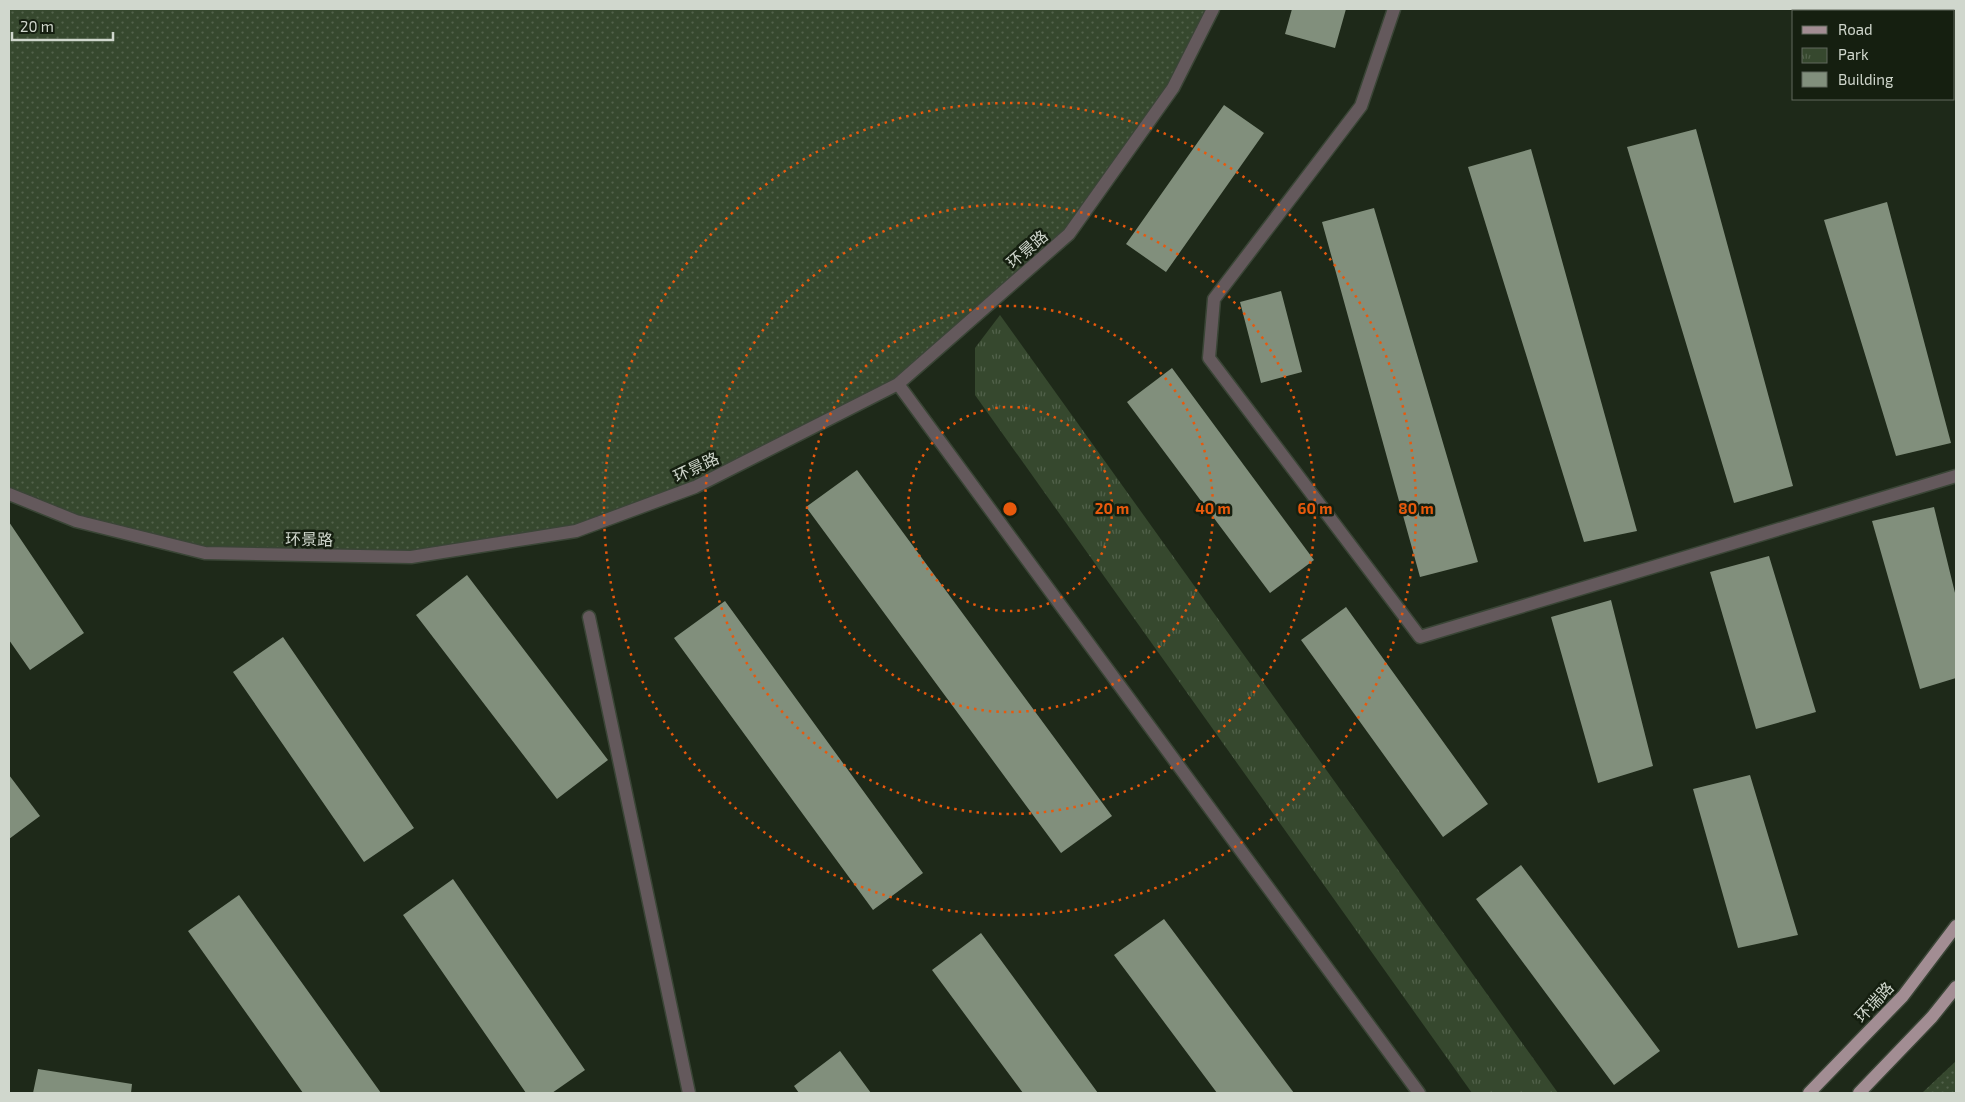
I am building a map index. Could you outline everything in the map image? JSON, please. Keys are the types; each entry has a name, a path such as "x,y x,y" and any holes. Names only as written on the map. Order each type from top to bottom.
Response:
{"main road":[{"name":"环瑞路","path":"1809,1093 1903,996 1956,926"},
{"path":"1859,1093 1932,1017 1956,987"}],"street":[{"name":"环景路","path":"9,494 76,521 204,553 411,557 576,531 695,487 898,384 1069,234 1173,88 1213,9"},
{"path":"1394,9 1361,106 1214,299 1209,358 1420,637 1956,476"},
{"path":"898,384 1419,1093"},
{"path":"589,617 688,1093"}],"green space":[{"path":"9,9 1213,9 1173,88 1069,234 898,384 695,487 576,531 411,557 205,553 76,521 9,494"},
{"path":"1000,315 1558,1093 1472,1093 975,395 975,348"},
{"path":"1956,1061 1956,1093 1922,1093"}],"building":[{"path":"1292,9 1346,9 1335,48 1285,34"},
{"path":"1224,105 1264,133 1166,272 1126,244"},
{"path":"1696,129 1793,486 1734,503 1627,147"},
{"path":"1531,149 1637,531 1584,542 1468,167"},
{"path":"1887,202 1951,443 1896,456 1824,220"},
{"path":"1374,208 1478,562 1420,577 1322,222"},
{"path":"1281,291 1302,372 1261,383 1240,302"},
{"path":"1172,368 1314,560 1270,593 1127,402"},
{"path":"857,470 1112,816 1061,853 806,507"},
{"path":"1934,507 1956,597 1956,678 1920,689 1872,521"},
{"path":"9,522 84,633 30,670 9,640"},
{"path":"1769,556 1816,712 1756,729 1710,572"},
{"path":"467,575 608,760 557,799 416,615"},
{"path":"1611,600 1653,766 1598,783 1551,617"},
{"path":"725,601 923,873 873,910 674,638"},
{"path":"1346,607 1488,804 1443,837 1301,640"},
{"path":"283,637 414,828 364,862 233,672"},
{"path":"9,775 40,816 9,839"},
{"path":"1750,775 1798,935 1738,948 1693,789"},
{"path":"1521,865 1660,1051 1614,1085 1476,899"},
{"path":"453,879 585,1070 552,1093 526,1093 403,915"},
{"path":"239,895 381,1093 303,1093 188,931"},
{"path":"1164,919 1294,1093 1217,1093 1114,955"},
{"path":"981,933 1098,1093 1023,1093 932,970"},
{"path":"840,1051 871,1093 799,1093 794,1086"},
{"path":"38,1069 132,1084 131,1093 33,1093"}]}
